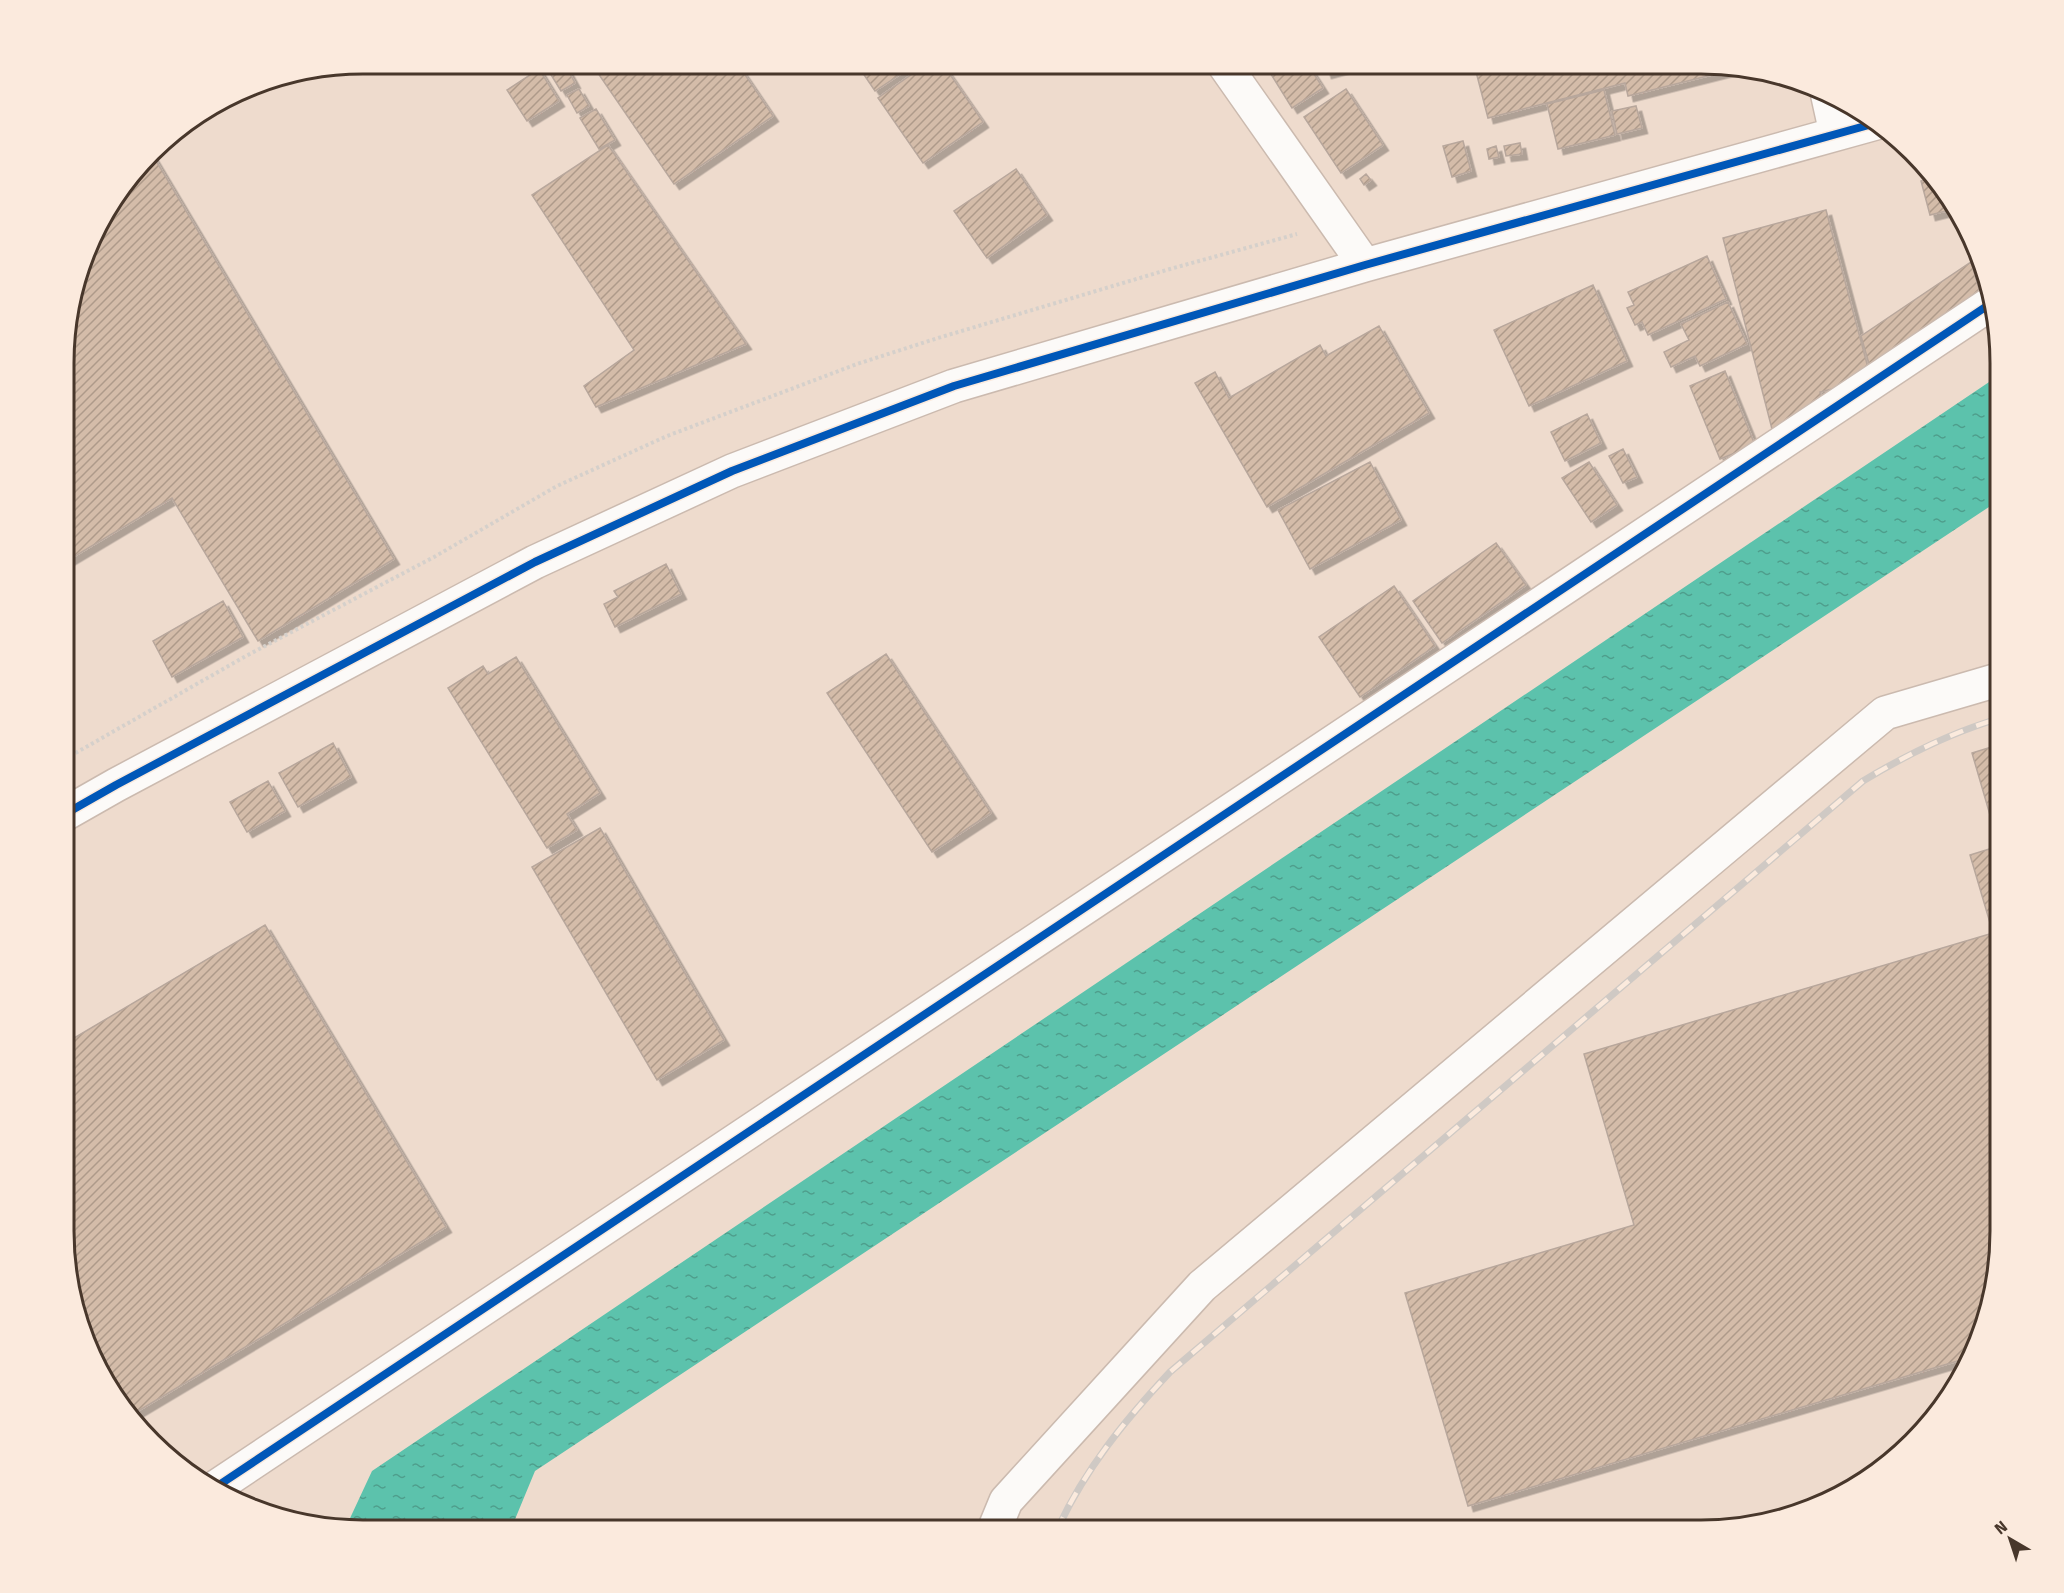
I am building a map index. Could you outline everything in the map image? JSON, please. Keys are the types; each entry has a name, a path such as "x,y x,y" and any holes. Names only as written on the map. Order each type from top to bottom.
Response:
{"street":[{"path":"1231,74 1365,265"},
{"path":"1829,103 1836,134"},
{"path":"74,809 535,562 732,471 954,386 1365,265 1867,126"},
{"path":"222,1483 1985,307"},
{"path":"998,1520 1006,1500 1202,1286 1885,713 1990,682"}],"water":[{"path":"1990,381 1990,506 535,1471 515,1520 350,1519 372,1471"}],"building":[{"path":"531,74 542,74 559,101 527,121 507,90"},
{"path":"551,74 570,74 575,83 561,91"},
{"path":"599,74 744,74 773,116 674,184"},
{"path":"863,74 900,74 875,91"},
{"path":"912,74 950,74 983,122 923,163 878,98"},
{"path":"1271,74 1314,74 1323,88 1292,108"},
{"path":"1477,74 1715,74 1628,96 1625,83 1488,118"},
{"path":"579,89 589,106 577,113 567,95"},
{"path":"1346,89 1383,145 1341,173 1304,117"},
{"path":"1604,90 1615,135 1558,149 1547,104"},
{"path":"1636,106 1642,128 1617,134 1612,111"},
{"path":"596,109 615,140 599,149 580,118"},
{"path":"1463,141 1471,171 1452,177 1443,146"},
{"path":"1520,143 1522,154 1506,156 1504,146"},
{"path":"608,145 746,344 596,407 584,386 634,350 532,195"},
{"path":"1496,146 1499,157 1489,159 1487,149"},
{"path":"156,160 394,559 258,641 172,498 74,557 74,344 79,306 89,270 103,235 122,202"},
{"path":"1016,169 1047,215 987,258 954,211"},
{"path":"1366,174 1371,180 1364,185 1360,179"},
{"path":"1925,180 1947,211 1930,215 1921,181"},
{"path":"1826,210 1871,379 1820,392 1824,409 1773,433 1723,238"},
{"path":"1707,256 1726,299 1648,335 1642,322 1635,325 1627,308 1634,305 1628,292"},
{"path":"1971,262 1982,299 1872,374 1861,336"},
{"path":"1593,285 1627,361 1529,406 1494,330"},
{"path":"1728,302 1747,344 1700,366 1695,356 1671,367 1664,352 1689,340 1681,324"},
{"path":"1379,326 1429,413 1267,507 1195,383 1215,372 1229,398 1320,345 1326,356"},
{"path":"1725,371 1755,445 1720,459 1690,386"},
{"path":"1587,414 1601,443 1565,461 1551,432"},
{"path":"1623,449 1637,477 1623,483 1609,456"},
{"path":"1370,462 1401,520 1310,569 1278,510"},
{"path":"1589,462 1617,505 1591,522 1562,478"},
{"path":"1496,543 1526,585 1442,643 1413,601"},
{"path":"666,564 681,594 615,627 604,604 618,597 614,591"},
{"path":"1394,586 1435,646 1360,697 1319,637"},
{"path":"223,601 243,637 172,677 153,641"},
{"path":"886,654 991,813 932,852 827,693"},
{"path":"516,657 600,793 567,814 577,830 547,848 448,688 483,666 488,674"},
{"path":"333,743 351,777 298,807 279,773"},
{"path":"1990,747 1990,815 1972,753"},
{"path":"268,781 285,811 247,832 230,802"},
{"path":"600,828 724,1040 657,1080 532,867"},
{"path":"1990,849 1990,923 1970,855"},
{"path":"265,925 446,1227 137,1411 122,1391 103,1358 89,1323 79,1287 74,1249 74,1038"},
{"path":"1990,934 1990,1249 1981,1305 1960,1360 1468,1506 1405,1293 1634,1225 1584,1054"}],"railway":[{"path":"1062,1520 1080,1486 1107,1446 1170,1372 1863,781 1930,745 1990,722"}],"cycle path":[{"path":"74,809 535,562 732,471 954,386 1365,265 1867,126"},
{"path":"222,1483 1985,307"}]}
